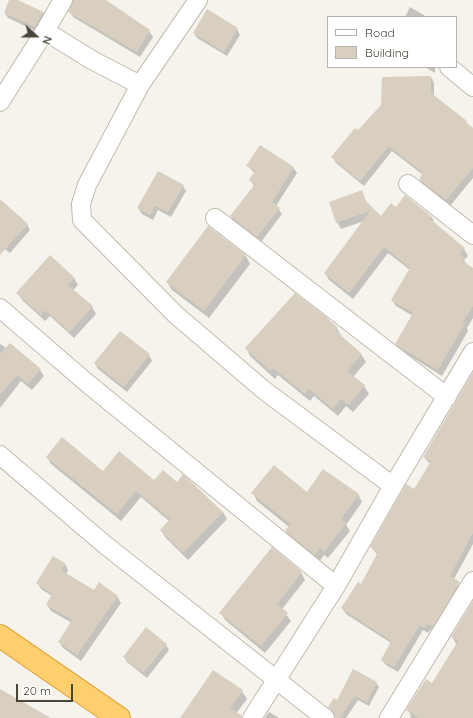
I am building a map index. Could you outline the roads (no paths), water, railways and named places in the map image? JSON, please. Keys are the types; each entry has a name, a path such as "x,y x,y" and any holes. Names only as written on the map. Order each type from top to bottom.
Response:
{"highway":[{"path":"0,636 119,718"}],"street":[{"path":"0,102 63,0"},
{"path":"198,0 140,85 87,185 81,204 82,220 182,320 265,390 393,486"},
{"path":"45,31 92,60 140,85"},
{"path":"450,68 473,87"},
{"path":"408,184 473,235"},
{"path":"215,218 446,397"},
{"path":"0,308 87,383 336,586"},
{"path":"252,718 336,586 393,486 473,352"},
{"path":"0,455 104,544 325,718"},
{"path":"389,718 473,581"}]}
